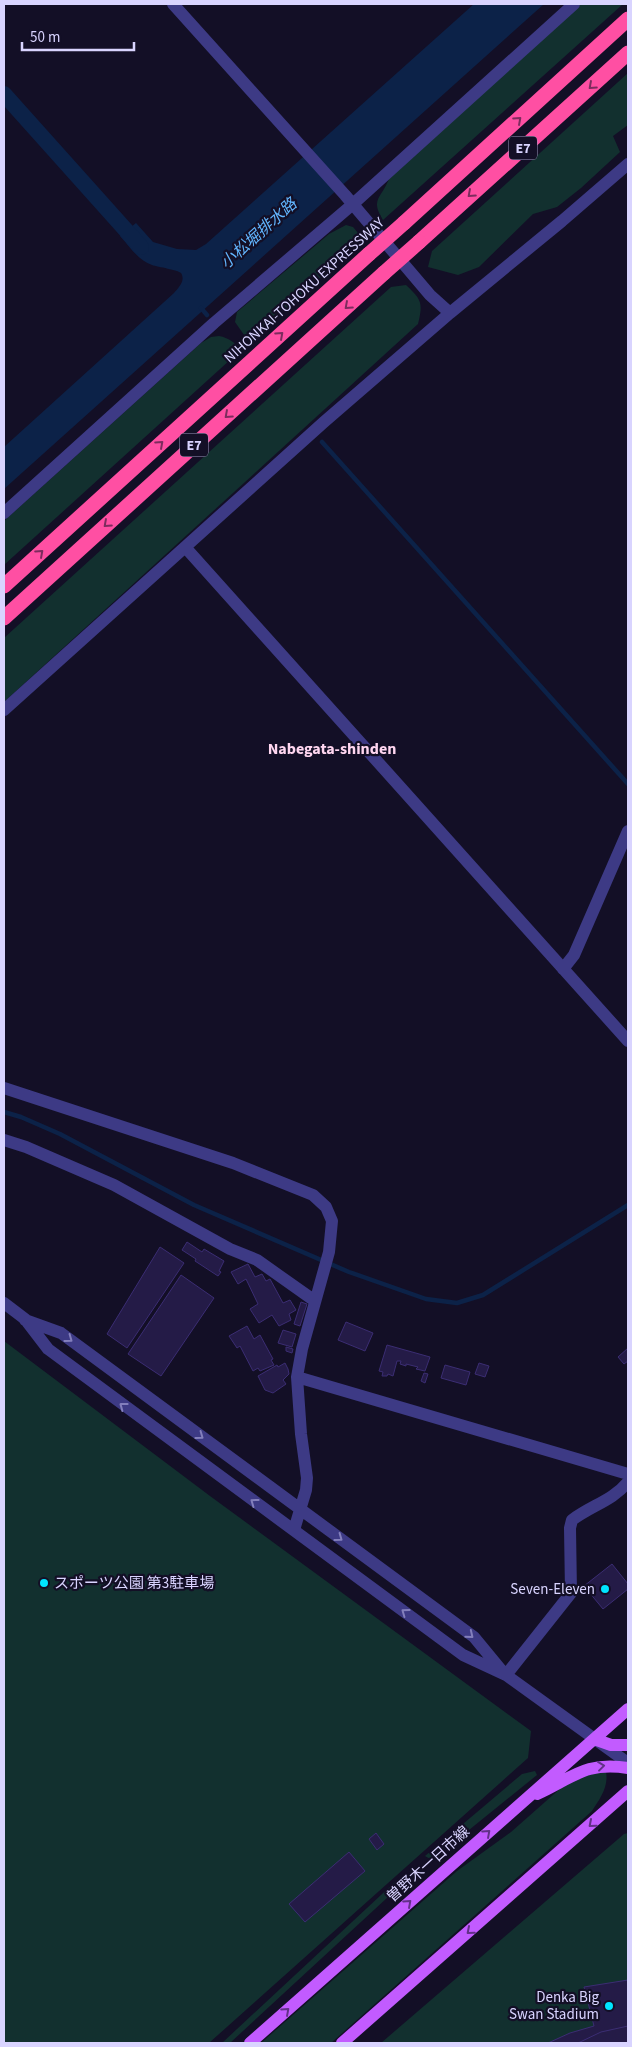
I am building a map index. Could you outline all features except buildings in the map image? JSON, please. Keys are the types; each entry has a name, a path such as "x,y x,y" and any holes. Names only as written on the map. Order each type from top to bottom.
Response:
{"highway":[{"name":"NIHONKAI-TOHOKU EXPRESSWAY","path":"4,586 628,19"},
{"name":"E7","path":"4,618 628,53"}],"main road":[{"name":"曽野木一日市線","path":"250,2043 628,1709"},
{"path":"594,1739 610,1745 628,1745"},
{"path":"525,1799 559,1784 585,1769 612,1765 628,1768"},
{"path":"342,2043 628,1791"}],"street":[{"path":"173,4 349,199 430,295 450,313"},
{"path":"4,513 349,199 574,4"},
{"path":"4,710 450,313 628,164"},
{"path":"185,547 628,1042"},
{"path":"562,969 574,955 614,859 628,831"},
{"path":"4,1088 233,1163 313,1195 326,1207 332,1221 329,1252 302,1349 297,1378 301,1434 307,1478 306,1490 294,1530"},
{"path":"4,1140 26,1147 114,1185 230,1249 257,1260 316,1298"},
{"path":"4,1303 25,1320 48,1350 188,1455 294,1530 463,1655 506,1674 628,1763"},
{"path":"25,1320 61,1333 474,1637 506,1674"},
{"path":"297,1378 628,1474"},
{"path":"506,1674 571,1593 570,1528 572,1520 606,1502 620,1492 628,1482"}],"green space":[{"path":"581,4 623,4 383,220 377,208 377,203 389,179"},
{"path":"628,73 628,125 613,136 620,152 557,207 533,214 479,267 458,275 428,267 432,251"},
{"path":"346,225 353,227 363,239 249,342 235,322 237,312 329,234"},
{"path":"406,285 420,302 418,324 4,702 4,638 391,287"},
{"path":"219,336 231,341 241,350 4,565 4,521 201,343 211,337"},
{"path":"4,1341 210,1496 531,1731 528,1758 209,2043 4,2043"},
{"path":"535,1771 537,1775 432,1860 425,1856 522,1774"},
{"path":"606,1772 605,1788 592,1811 331,2043 261,2043 457,1871 511,1832 562,1787 583,1775"},
{"path":"628,1833 628,2043 381,2043 624,1834"},
{"path":"396,1881 401,1885 230,2043 222,2043"}],"water":[{"name":"小松堀排水路","path":"474,4 544,4 4,489 4,447 174,293 181,284 183,279 181,273 152,265 142,260 120,236 136,223 153,242 177,249 196,250 206,244"}],"waterway":[{"path":"4,94 141,247"},
{"path":"201,308 207,315"},
{"path":"322,442 628,784"},
{"path":"4,1112 21,1117 60,1134 194,1205 349,1272 426,1299 457,1303 483,1295 628,1205"}],"place":[{"name":"スポーツ公園 第3駐車場","path":"44,1583"},
{"name":"Seven-Eleven","path":"605,1589"},
{"name":"Denka Big Swan Stadium","path":"609,2006"}],"district":[{"name":"Nabegata-shinden","path":"332,748"}]}
